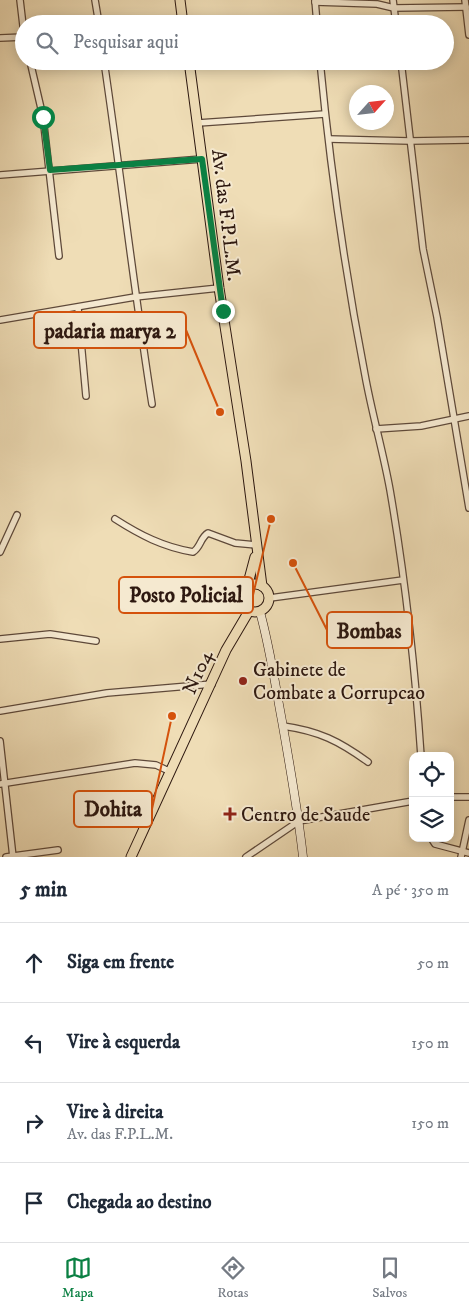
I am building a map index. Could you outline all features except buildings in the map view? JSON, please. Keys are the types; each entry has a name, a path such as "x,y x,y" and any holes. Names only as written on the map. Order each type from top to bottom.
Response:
{"main road":[{"path":"180,0 182,15"},
{"name":"Av. das F.P.L.M.","path":"189,70 219,288 246,461 262,586"},
{"name":"Av. das F.P.L.M.","path":"247,587 257,549"},
{"path":"254,584 262,586 267,591 270,598 266,608 260,612 249,611 241,600 243,592 247,587 254,584"},
{"name":"N104","path":"131,857 226,650 249,611"},
{"path":"260,612 267,639 283,726 303,857"}],"street":[{"path":"20,0 22,15"},
{"path":"95,0 98,15"},
{"path":"393,0 395,15"},
{"path":"316,15 315,1 377,4 394,8 465,3 469,35"},
{"path":"0,38 15,37"},
{"path":"32,70 40,100 60,256"},
{"path":"105,70 135,297 152,404"},
{"path":"321,70 348,282 376,429 390,488 403,580 421,752"},
{"path":"402,70 423,249 469,508"},
{"path":"198,123 325,114"},
{"path":"329,139 469,140"},
{"path":"0,175 119,164 202,159"},
{"path":"0,320 135,297 219,288"},
{"path":"78,308 86,396"},
{"path":"376,429 421,426 469,416"},
{"path":"0,552 17,515"},
{"path":"115,519 158,544 181,550 193,552 197,549 202,536 208,533 257,549"},
{"path":"270,598 403,580"},
{"path":"0,639 50,634 96,641"},
{"path":"0,711 107,693 212,684"},
{"path":"283,726 308,729 329,736 368,762"},
{"path":"0,741 2,783 13,857"},
{"path":"2,783 145,762 171,772"},
{"path":"454,797 469,797"},
{"path":"246,857 299,821 409,802"},
{"path":"433,842 464,853 469,820"},
{"path":"6,857 58,850"}],"place":[{"name":"padaria marya 2","path":"220,412"},
{"name":"Posto Policial","path":"271,519"},
{"name":"Bombas","path":"293,563"},
{"name":"Gabinete de Combate a Corrupcao","path":"243,681"},
{"name":"Dohita","path":"172,716"},
{"name":"Centro de Saude","path":"230,814"}],"route":[{"path":"43,117 50,170 202,159 223,311"}]}
